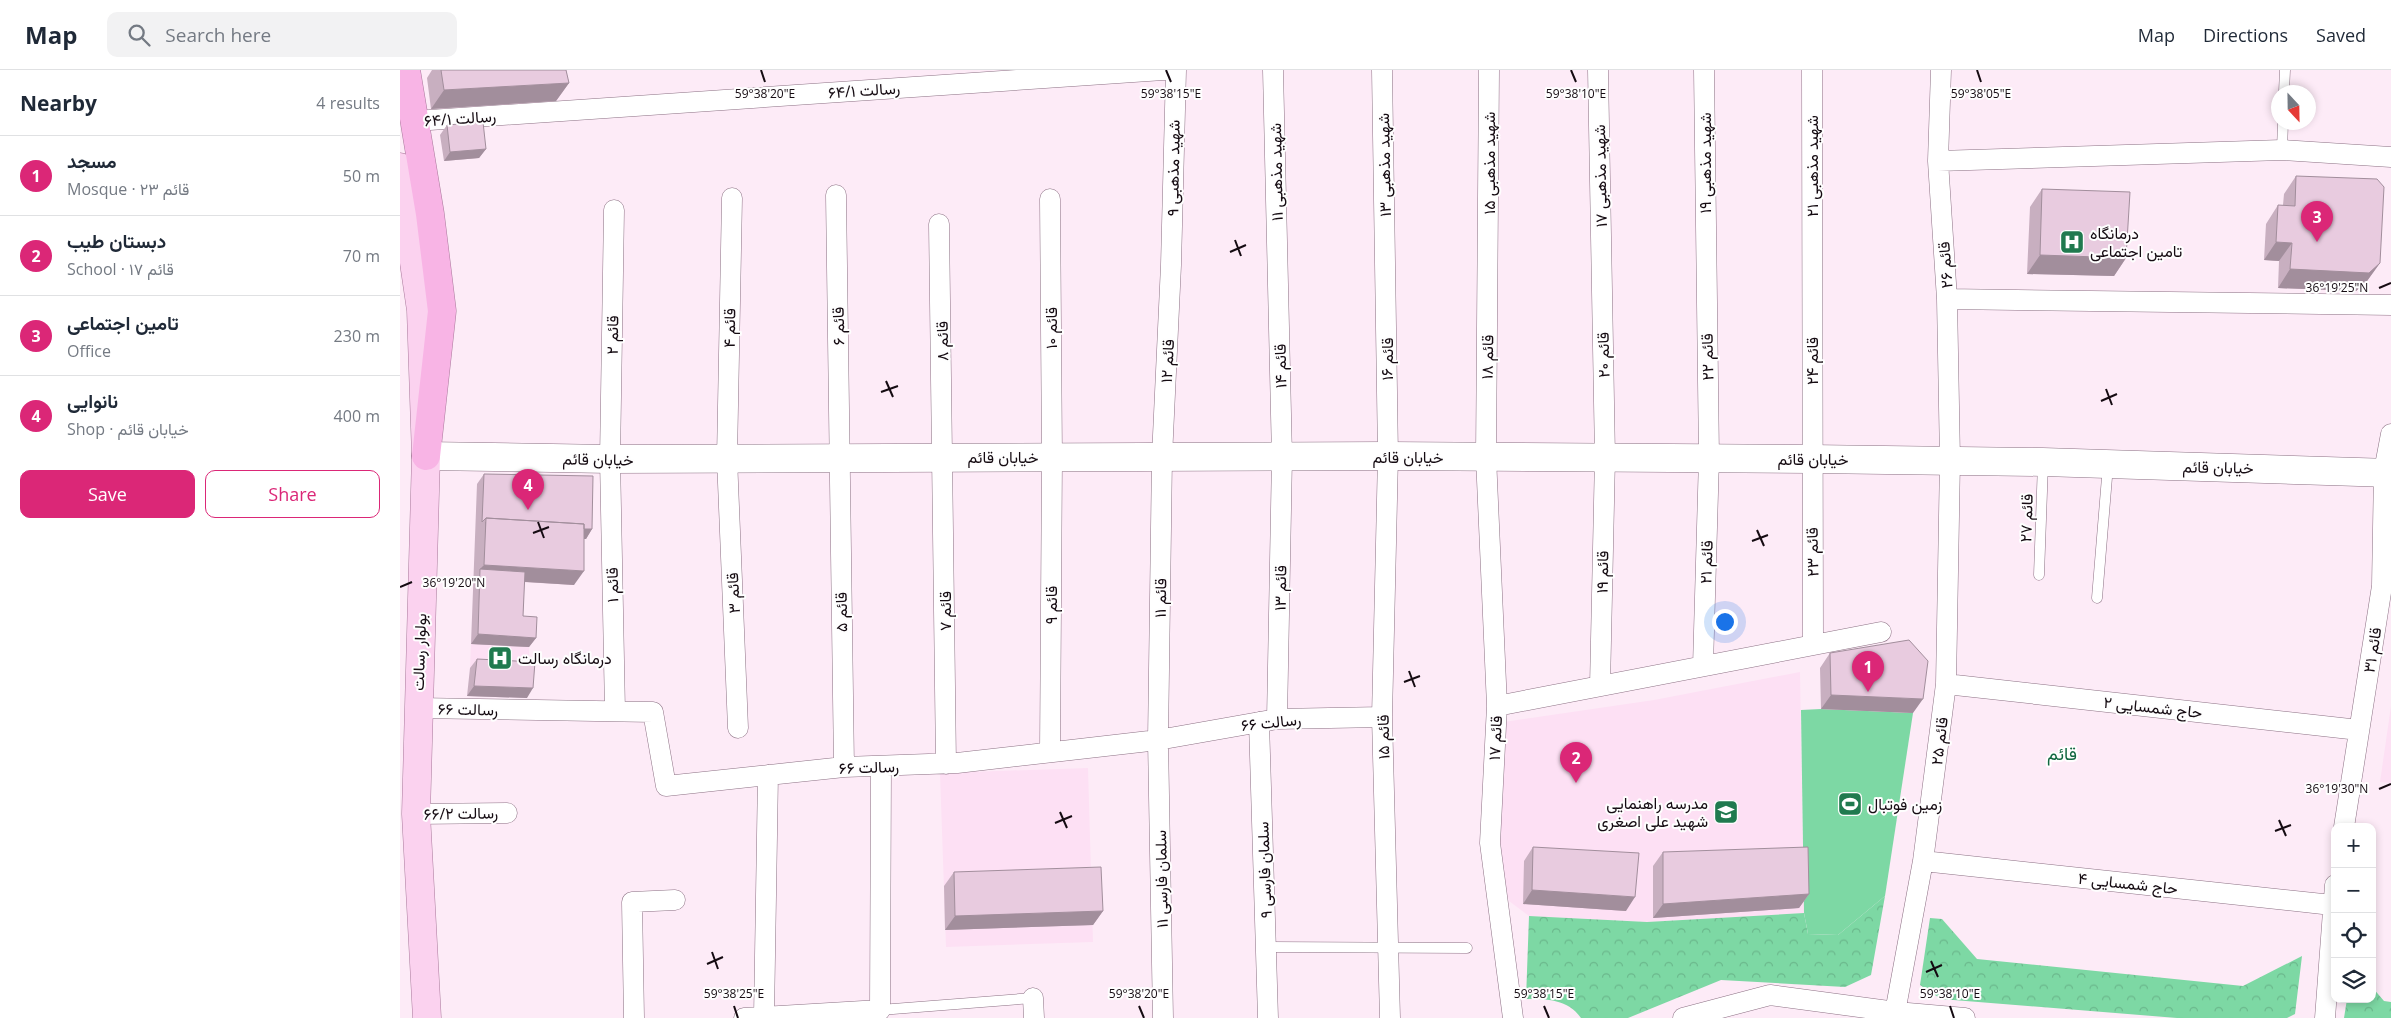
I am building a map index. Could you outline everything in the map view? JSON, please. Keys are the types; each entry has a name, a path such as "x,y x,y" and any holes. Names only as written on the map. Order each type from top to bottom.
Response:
{"highway":[{"path":"410,72 415,121 430,214 442,311 426,456"}],"main road":[{"name":"بولوار رسالت","path":"400,167 421,310 426,456 417,708 416,814 427,1018"}],"street":[{"name":"رسالت ۶۴/۱","path":"415,121 1028,75 1163,70"},
{"name":"شهید مذهبی ۹","path":"1171,265 1176,70"},
{"name":"شهید مذهبی ۱۱","path":"1273,70 1278,275"},
{"name":"شهید مذهبی ۱۳","path":"1382,70 1386,261"},
{"name":"شهید مذهبی ۱۵","path":"1488,256 1489,70"},
{"name":"شهید مذهبی ۱۷","path":"1598,70 1601,253"},
{"name":"شهید مذهبی ۱۹","path":"1704,70 1706,256"},
{"name":"شهید مذهبی ۲۱","path":"1812,70 1812,263"},
{"name":"قائم ۲۶","path":"1941,70 1938,161 1947,299 1950,460"},
{"path":"1938,161 2282,150 2391,157"},
{"name":"قائم ۶","path":"836,195 839,458"},
{"name":"قائم ۴","path":"727,458 732,198"},
{"name":"قائم ۱۰","path":"1050,199 1052,457"},
{"name":"قائم ۲","path":"610,459 614,210"},
{"name":"قائم ۸","path":"939,224 944,458"},
{"name":"قائم ۲۰","path":"1601,253 1605,458"},
{"name":"قائم ۱۸","path":"1486,457 1488,256"},
{"name":"قائم ۲۲","path":"1706,256 1709,458"},
{"name":"قائم ۱۶","path":"1386,261 1388,456"},
{"name":"قائم ۲۴","path":"1812,263 1812,459"},
{"name":"قائم ۱۲","path":"1162,457 1171,265"},
{"name":"قائم ۱۴","path":"1278,275 1282,457"},
{"path":"1947,299 2391,305"},
{"name":"قائم ۳۱","path":"2345,823 2359,730 2386,587 2387,472 2391,434"},
{"name":"خیابان قائم","path":"426,456 610,459 1388,456 1709,458 1950,460 2387,472"},
{"name":"قائم ۱۵","path":"1388,456 1382,717 1390,1018"},
{"name":"قائم ۹","path":"1050,752 1052,457"},
{"name":"قائم ۱۱","path":"1158,740 1162,457"},
{"name":"قائم ۱۳","path":"1268,720 1282,457"},
{"name":"قائم ۱۷","path":"1486,457 1496,706 1490,843 1513,1018"},
{"name":"قائم ۳","path":"727,458 738,728"},
{"name":"قائم ۵","path":"839,458 844,767"},
{"name":"قائم ۷","path":"944,458 946,764"},
{"name":"قائم ۱۹","path":"1600,686 1605,458"},
{"name":"قائم ۲۱","path":"1703,666 1709,458"},
{"name":"قائم ۱","path":"610,459 615,711"},
{"name":"قائم ۲۳","path":"1812,459 1813,645"},
{"name":"قائم ۲۵","path":"1895,1015 1923,861 1946,684 1950,460"},
{"path":"1496,706 1881,632"},
{"name":"حاج شمسایی ۲","path":"1946,684 2359,730"},
{"name":"رسالت ۶۶","path":"417,708 654,712 666,786 844,767 946,764 1158,740 1268,720 1382,717"},
{"name":"سلمان فارسی ۹","path":"1268,720 1266,947 1268,1018"},
{"name":"سلمان فارسی ۱۱","path":"1158,740 1163,1018"},
{"path":"768,775 754,1017 880,1010 881,766"},
{"name":"رسالت ۶۶/۲","path":"416,814 507,813"},
{"name":"حاج شمسایی ۴","path":"1923,861 2331,895"},
{"path":"634,1018 632,902 675,900"},
{"path":"2325,1018 2332,913"},
{"path":"1683,1018 1770,995 1895,1015 1965,1018"},
{"path":"1033,998 1034,1018"}],"lane":[{"path":"2284,85 2285,70"},
{"path":"2282,150 2283,130"},
{"name":"قائم ۲۷","path":"2038,575 2043,462"},
{"path":"2097,598 2108,464"},
{"path":"1266,947 1387,946 1467,948"},
{"path":"880,1010 1033,998"}],"shaded area":[{"name":"درمانگاه رسالت","path":"471,644 529,647 529,671 470,668"},
{"path":"1800,672 1804,913 1647,922 1529,916 1509,901 1497,843 1503,722 1654,700"},
{"path":"2391,706 2391,783 2380,782"},
{"path":"1088,768 1093,942 946,947 940,773"}],"green space":[{"name":"زمین فوتبال","path":"1821,709 1913,713 1885,896 1838,935 1808,934 1804,913 1801,710"},
{"path":"1885,896 1871,975 1845,987 1721,980 1628,1018 1581,1018 1570,1007 1556,1001 1526,999 1529,916 1647,922 1804,913 1808,934 1838,935"},
{"path":"1930,918 1942,919 1977,959 2243,986 2302,956 2295,1014 2287,1018 2177,1018 1941,999 1920,985"},
{"path":"2376,992 2384,1001 2391,1002 2391,1018 2344,1018 2346,1003 2376,1003"}],"building":[{"path":"441,70 566,70 569,83 444,90"},
{"path":"483,122 486,149 450,152 447,125"},
{"path":"2296,176 2377,179 2384,187 2380,263 2369,273 2290,269 2292,243 2276,242 2278,205 2295,206"},
{"name":"درمانگاه تامین اجتماعی","path":"2042,189 2130,192 2126,258 2040,255"},
{"path":"484,474 593,476 592,529 584,529 584,524 486,518 482,522"},
{"path":"486,518 584,524 584,571 484,565"},
{"path":"480,569 525,572 523,616 537,617 536,638 478,634"},
{"path":"1909,640 1928,661 1923,699 1831,695 1830,653"},
{"path":"477,659 535,662 533,688 474,686"},
{"path":"1533,847 1639,853 1635,897 1532,890"},
{"path":"1808,847 1809,894 1663,904 1663,852"},
{"path":"1101,867 1103,911 955,916 954,872"}],"place":[{"name":"درمانگاه تامین اجتماعی","path":"2072,242"},
{"name":"تامین اجتماعی","path":"2317,242"},
{"name":"نانوایی","path":"528,510"},
{"name":"درمانگاه رسالت","path":"500,658"},
{"name":"مسجد","path":"1868,692"},
{"name":"دبستان طیب","path":"1576,783"},
{"name":"زمین فوتبال","path":"1850,804"},
{"name":"مدرسه راهنمایی شهید علی اصغری","path":"1726,812"}],"district":[{"name":"قائم","path":"2062,754"}]}
